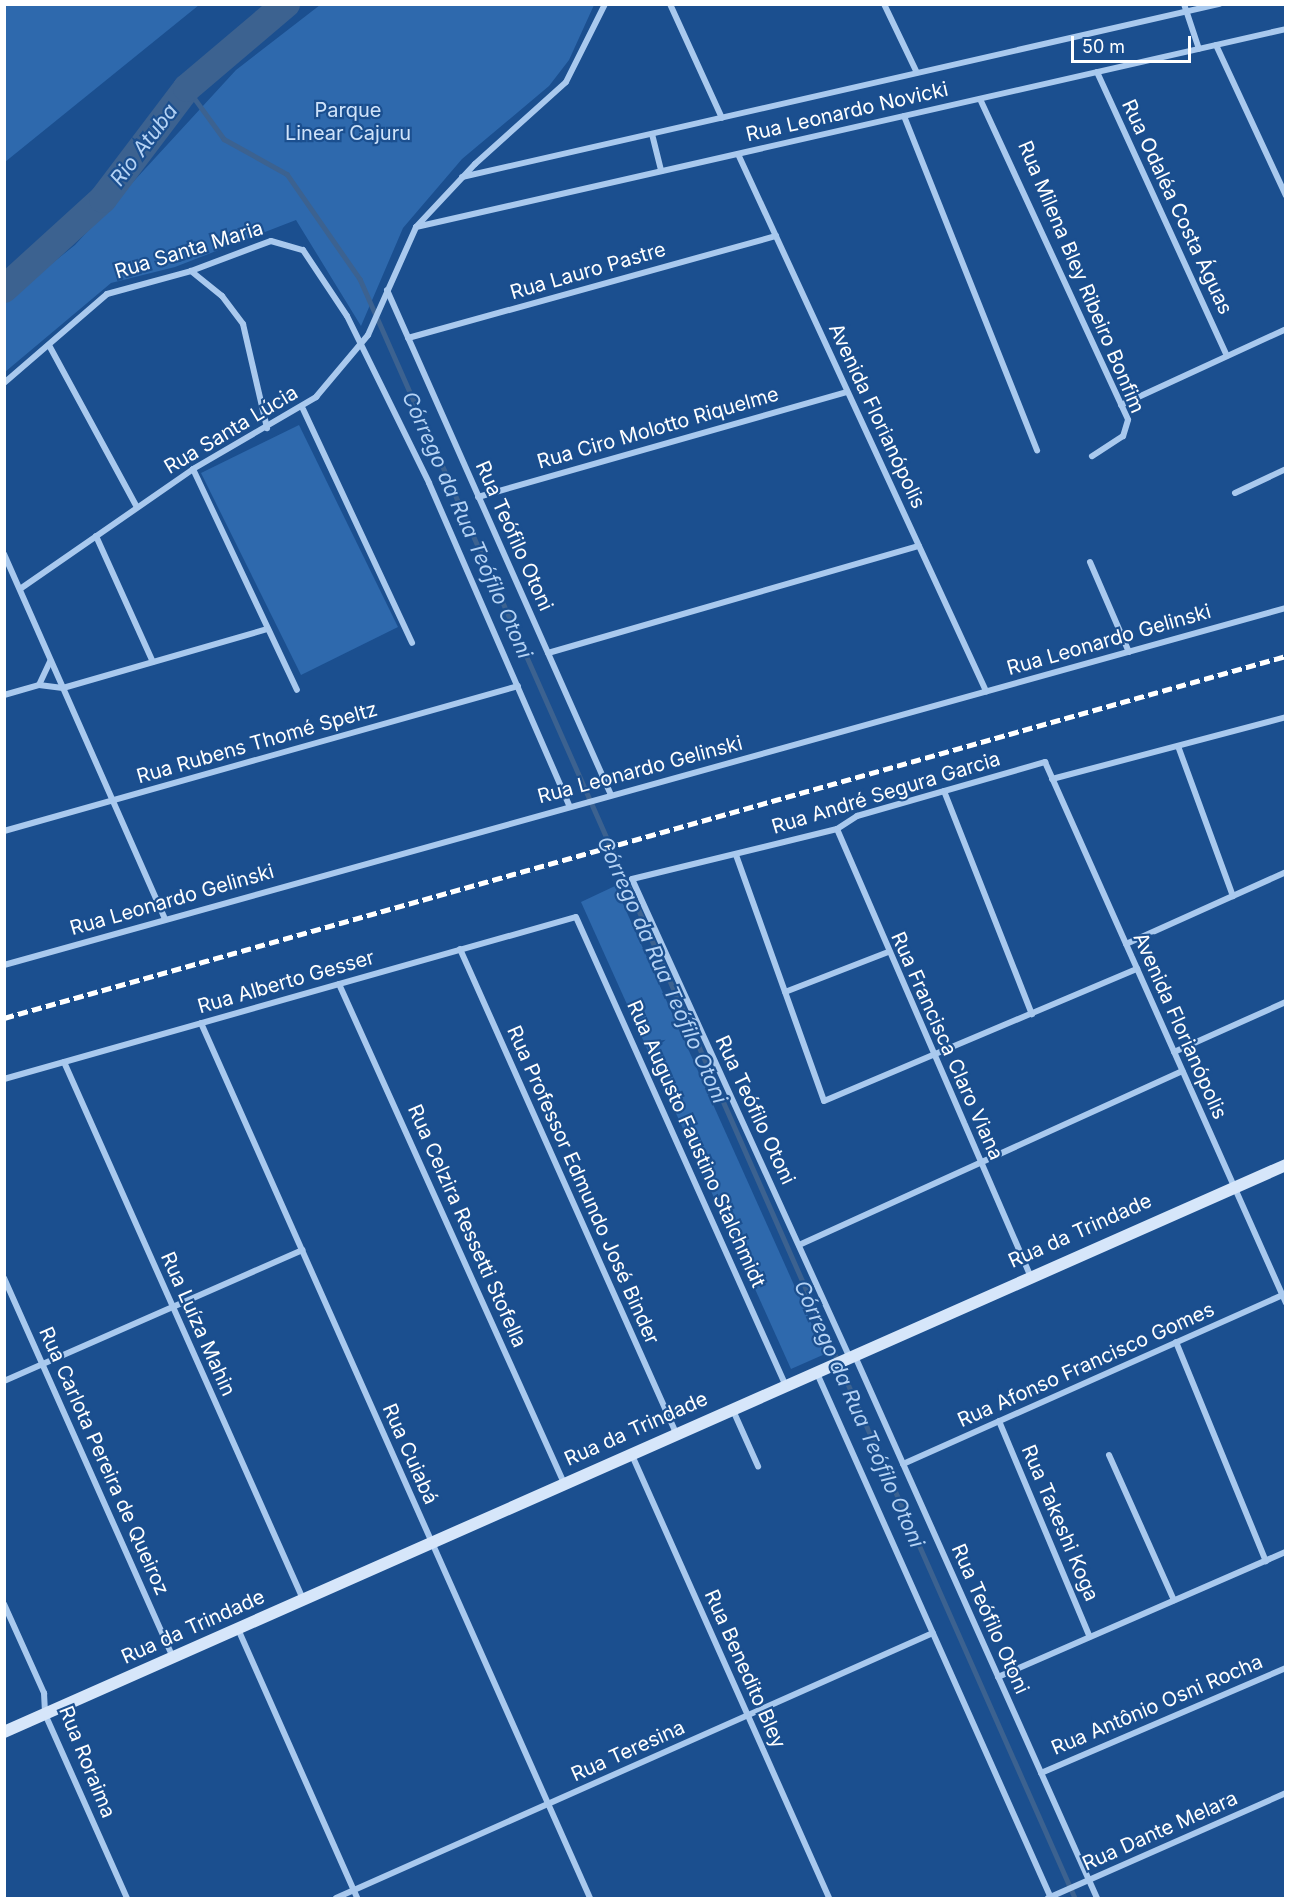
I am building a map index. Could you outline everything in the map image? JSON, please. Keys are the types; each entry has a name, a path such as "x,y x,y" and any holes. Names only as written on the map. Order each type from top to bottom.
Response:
{"main road":[{"name":"Rua da Trindade","path":"4,1732 1232,1185 1286,1165"}],"street":[{"name":"Rua Santa Lúcia","path":"20,589 193,470 303,409 362,345 380,312 387,290 416,227 461,177 566,82 606,4"},
{"path":"670,4 722,118"},
{"path":"884,4 918,73"},
{"path":"1184,4 1190,11 1199,49"},
{"name":"Rua Leonardo Novicki","path":"461,177 1219,4"},
{"name":"Rua Leonardo Novicki","path":"416,227 1286,29"},
{"path":"1216,45 1286,196"},
{"name":"Rua Odaléa Costa Águas","path":"1097,72 1227,356"},
{"name":"Rua Milena Bley Ribeiro Bonfim","path":"980,99 1121,405 1127,432 1092,456"},
{"path":"904,116 1037,450"},
{"path":"652,134 661,171"},
{"name":"Avenida Florianópolis","path":"738,154 986,691"},
{"name":"Rua Lauro Pastre","path":"408,338 776,236"},
{"name":"Rua Santa Maria","path":"4,383 50,347 107,294 191,271 271,241 291,243 311,260 362,345"},
{"path":"191,271 222,296 243,324 267,428"},
{"name":"Rua Teófilo Otoni","path":"387,290 611,795"},
{"path":"1121,405 1286,329"},
{"path":"362,345 518,686 570,807"},
{"path":"50,347 137,507"},
{"name":"Rua Ciro Molotto Riquelme","path":"478,497 847,392"},
{"path":"303,409 412,643"},
{"path":"1235,493 1286,469"},
{"path":"193,470 297,690"},
{"path":"96,536 153,662"},
{"path":"548,653 918,546"},
{"path":"5,554 165,919"},
{"path":"1090,562 1129,652"},
{"name":"Rua Leonardo Gelinski","path":"4,965 1286,608"},
{"path":"4,695 39,685 63,688 268,629"},
{"path":"39,685 50,658"},
{"name":"Rua Rubens Thomé Speltz","path":"4,831 518,686"},
{"path":"1052,779 1286,717"},
{"path":"1178,746 1233,896"},
{"name":"Avenida Florianópolis","path":"1045,762 1286,1303"},
{"name":"Rua André Segura Garcia","path":"632,879 837,829 857,816 1045,762"},
{"path":"944,791 1032,1014"},
{"name":"Rua Francisca Claro Viana","path":"837,829 932,1056 1030,1275"},
{"path":"736,855 824,1101 1137,969"},
{"path":"1126,944 1286,872"},
{"name":"Rua Teófilo Otoni","path":"632,879 799,1245 903,1464 1097,1899"},
{"name":"Rua Alberto Gesser","path":"4,1079 576,917"},
{"name":"Rua Augusto Faustino Stalchmidt","path":"576,917 785,1384"},
{"name":"Rua Professor Edmundo José Binder","path":"460,950 675,1433"},
{"path":"785,992 888,952"},
{"name":"Rua Celzira Ressetti Stofella","path":"339,984 564,1483"},
{"path":"1174,1052 1286,1002"},
{"name":"Rua Cuiabá","path":"201,1023 590,1899"},
{"name":"Rua Luíza Mahin","path":"64,1062 303,1599"},
{"path":"799,1245 1182,1071"},
{"path":"4,1382 302,1250"},
{"name":"Rua Carlota Pereira de Queiroz","path":"4,1278 173,1657"},
{"name":"Rua Afonso Francisco Gomes","path":"903,1464 1282,1295"},
{"path":"1176,1342 1266,1561"},
{"path":"816,1370 1050,1898"},
{"path":"732,1408 758,1466"},
{"name":"Rua Takeshi Koga","path":"999,1421 1090,1637"},
{"name":"Rua Benedito Bley","path":"631,1453 829,1899"},
{"path":"1109,1455 1174,1600"},
{"path":"998,1677 1286,1552"},
{"name":"Rua Roraima","path":"4,1604 44,1693 45,1714 127,1899"},
{"path":"237,1628 357,1899"},
{"name":"Rua Teresina","path":"336,1899 933,1633"},
{"name":"Rua Antônio Osni Rocha","path":"1041,1773 1286,1668"},
{"name":"Rua Dante Melara","path":"1050,1898 1286,1793"}],"green space":[{"path":"5,4 199,4 199,5 5,162"},
{"name":"Parque Linear Cajuru","path":"320,5 594,5 569,60 549,86 462,159 403,228 361,326 296,220 175,267 111,283 5,372 5,301 75,245 236,70"},
{"path":"299,425 398,627 301,675 201,473"},
{"path":"615,886 825,1354 791,1369 581,902"}],"waterway":[{"name":"Rio Atuba","path":"4,289 103,199 187,88 286,4"},
{"name":"Córrego da Rua Teófilo Otoni","path":"187,88 224,139 287,174 360,279 1075,1898"}],"railway":[{"path":"4,1018 1286,656"}]}
